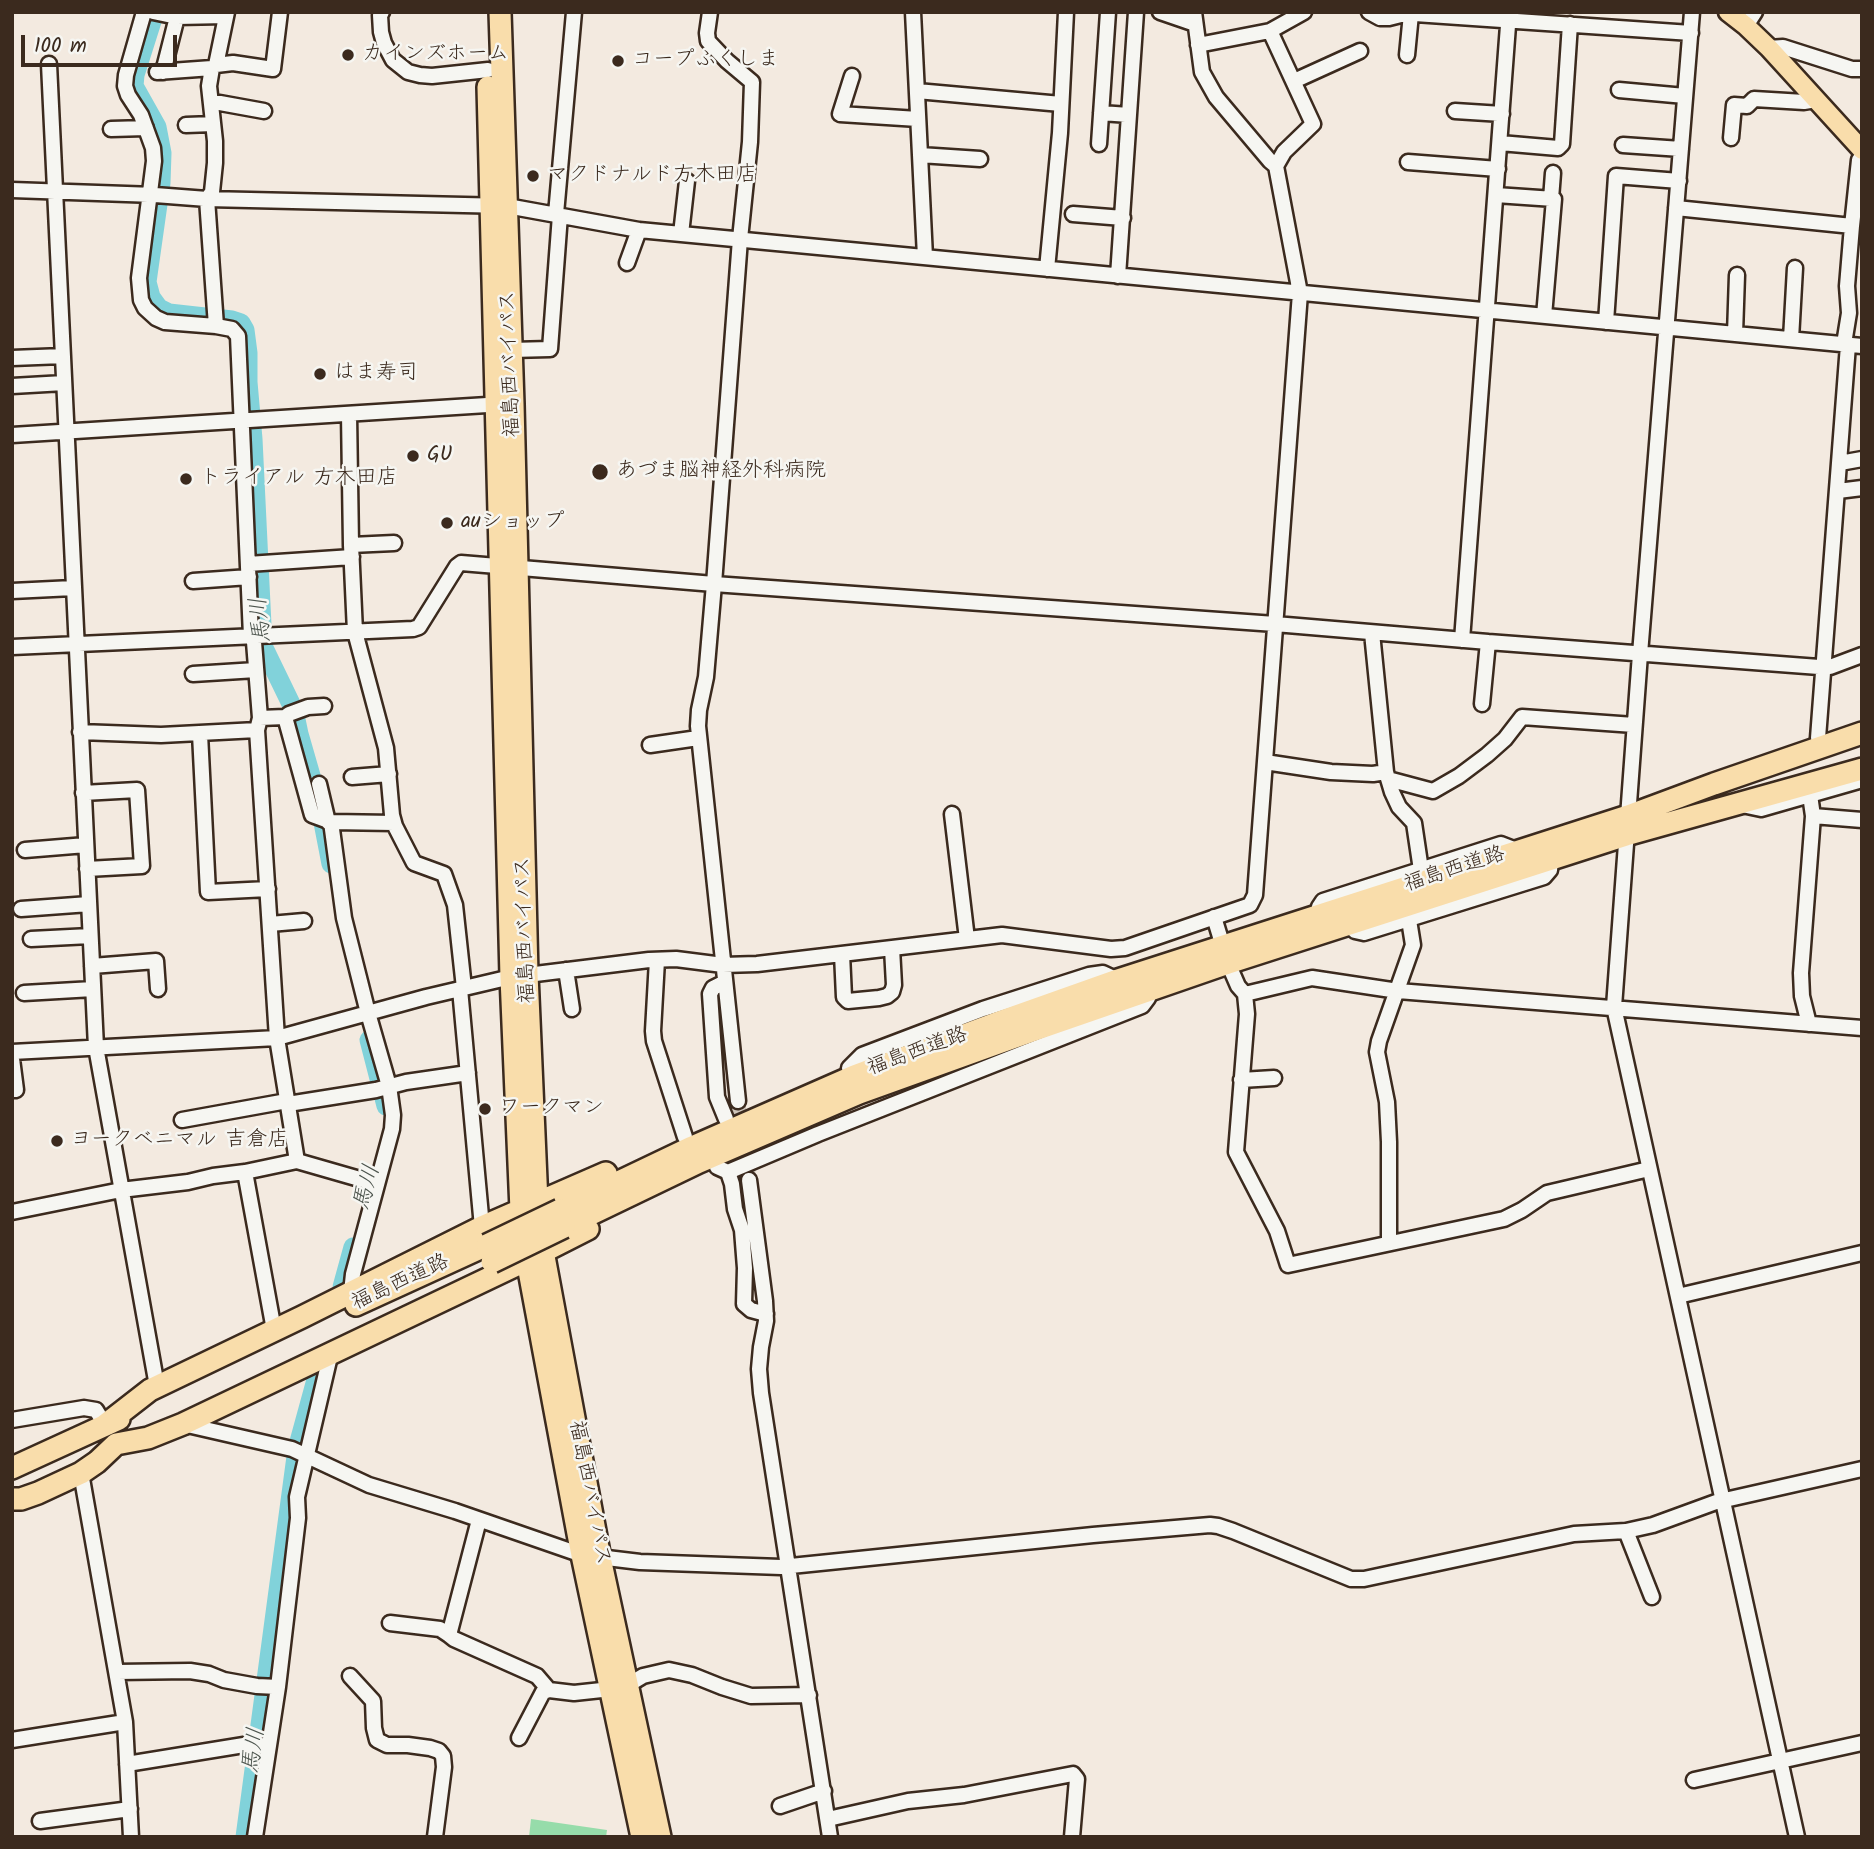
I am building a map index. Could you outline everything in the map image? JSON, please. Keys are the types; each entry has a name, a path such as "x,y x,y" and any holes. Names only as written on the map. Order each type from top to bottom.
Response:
{"highway":[{"name":"福島西バイパス","path":"486,12 488,70 511,350 505,404"},
{"name":"福島西バイパス","path":"500,12 499,205 519,976 529,1206 535,1255 591,1556 619,1687 660,1837"},
{"name":"福島西道路","path":"562,1219 692,1147 855,1076 999,1022 1118,980 1349,925 1551,859 1714,784 1862,733"},
{"name":"福島西道路","path":"12,1468 487,1245 562,1219 859,1093 1150,990 1317,916 1519,851 1737,804 1862,769"},
{"path":"105,1424 157,1386 351,1292 487,1245 529,1206 773,1098 967,1023 999,1022"},
{"path":"12,1496 21,1499 81,1473 116,1444 148,1438 183,1424 535,1255 722,1170 771,1142 990,1057 1037,1029"},
{"name":"福島西道路","path":"12,1496 336,1335 487,1245"},
{"name":"福島西バイパス","path":"619,1687 642,1837"}],"main road":[{"path":"1728,12 1751,19 1769,48 1862,150"}],"street":[{"path":"177,16 160,72 233,63 272,69 280,12"},
{"path":"511,350 550,349 574,12"},
{"path":"710,12 706,33 708,41 752,82 750,142 714,584 698,738 738,1101"},
{"path":"913,12 925,257"},
{"path":"1047,269 1066,12"},
{"path":"1099,144 1108,12"},
{"path":"1118,276 1136,12"},
{"path":"12,1052 277,1038 462,988 519,976 657,960 676,959 723,965 757,964 1002,935 1111,949 1125,948 1250,905 1255,895 1300,293 1276,166 1216,97 1202,72 1194,18 1160,12"},
{"path":"1198,45 1270,31 1304,12"},
{"path":"1369,12 1380,18 1404,14 1509,16 1570,24 1691,33"},
{"path":"1692,12 1614,1007 1797,1837"},
{"path":"215,321 207,199 212,192 215,163 209,86 227,14 177,16 152,13 129,61 125,86 141,115 153,148 158,195 139,278 141,300 145,308 165,322 215,321 232,329 238,336 260,636 254,642 277,1038 297,1161"},
{"path":"379,13 381,32 389,54 408,72 432,76 488,70"},
{"path":"1404,14 1407,54"},
{"path":"1462,640 1509,16"},
{"path":"1500,143 1558,148 1562,144 1570,24"},
{"path":"1270,31 1313,124 1284,152 1276,166"},
{"path":"1769,48 1783,47 1852,69 1862,69"},
{"path":"1294,81 1360,51"},
{"path":"49,64 96,1047 157,1386"},
{"path":"852,76 840,114 918,119"},
{"path":"1619,90 1685,96"},
{"path":"917,92 1061,104"},
{"path":"1731,138 1734,105 1746,106 1754,99 1804,102 1816,100"},
{"path":"211,103 264,111"},
{"path":"1455,111 1502,114"},
{"path":"1101,113 1129,116"},
{"path":"186,125 213,124"},
{"path":"111,129 146,128"},
{"path":"1623,145 1681,149"},
{"path":"920,155 980,159"},
{"path":"1818,738 1851,345 1847,286 1859,160 1862,157"},
{"path":"1408,162 1498,169"},
{"path":"1551,199 1553,173"},
{"path":"1606,322 1616,176 1679,181"},
{"path":"681,234 688,181"},
{"path":"12,190 207,199 499,205 639,230 1851,345"},
{"path":"1496,195 1554,199 1544,316"},
{"path":"1676,208 1852,226"},
{"path":"1073,214 1123,218"},
{"path":"627,263 639,230"},
{"path":"1791,339 1795,268"},
{"path":"1735,334 1737,275"},
{"path":"12,358 63,356"},
{"path":"12,386 64,383"},
{"path":"12,435 505,404"},
{"path":"349,414 355,632 387,748 394,822 414,863 444,874 455,905 468,1073 487,1245"},
{"path":"1840,463 1862,459"},
{"path":"1838,491 1862,488"},
{"path":"193,580 394,543"},
{"path":"12,647 413,629 419,626 461,563 1825,667 1862,655"},
{"path":"12,591 74,588"},
{"path":"1372,633 1387,775 1399,807 1414,823 1420,870"},
{"path":"1482,704 1488,642"},
{"path":"193,674 256,670"},
{"path":"80,733 200,734 258,724 308,707 324,706"},
{"path":"291,714 312,814 326,821 394,822"},
{"path":"1265,762 1331,772 1387,775 1433,792 1488,755 1522,717 1634,726"},
{"path":"1714,784 1721,773 1862,723"},
{"path":"200,734 208,892 268,889"},
{"path":"650,745 698,738"},
{"path":"352,777 389,774"},
{"path":"1737,804 1761,809 1862,780"},
{"path":"319,784 364,1014 383,1088 393,1115 392,1129 373,1183 352,1275 351,1292"},
{"path":"83,793 136,790 142,866 88,869"},
{"path":"1809,1024 1802,996 1801,973 1813,817 1810,795"},
{"path":"952,814 967,939"},
{"path":"1813,817 1862,820"},
{"path":"1317,916 1323,901 1501,844 1519,851"},
{"path":"24,850 86,845"},
{"path":"1349,925 1355,931 1364,933 1544,877 1550,870 1551,859"},
{"path":"21,909 89,904"},
{"path":"1214,917 1238,986 1245,995 1247,1014 1236,1152 1277,1231 1288,1265 1504,1219 1547,1193 1650,1169"},
{"path":"1389,1243 1387,1102 1377,1052 1413,945 1409,920"},
{"path":"270,923 304,921"},
{"path":"31,939 90,936"},
{"path":"842,954 844,997 848,1001 880,998 892,992 894,985 892,948"},
{"path":"657,960 654,1041 685,1137"},
{"path":"92,965 156,961 158,989"},
{"path":"566,970 572,1009"},
{"path":"849,1069 862,1055 983,1009 1089,975 1103,973 1118,980"},
{"path":"1245,995 1312,978 1398,991 1862,1028"},
{"path":"725,982 713,988 710,994 717,1097 726,1119"},
{"path":"24,993 93,989"},
{"path":"766,1314 751,1310 744,1304 742,1230 735,1209 732,1184 722,1170 1142,1006 1150,990"},
{"path":"12,1059 16,1090 12,1090"},
{"path":"182,1121 468,1073"},
{"path":"1241,1080 1275,1078"},
{"path":"12,1212 121,1190 188,1182 297,1161 373,1183"},
{"path":"245,1172 274,1331"},
{"path":"749,1180 766,1314 759,1369 830,1837"},
{"path":"1678,1296 1862,1253"},
{"path":"255,1837 260,1745 298,1518 300,1452 331,1352"},
{"path":"12,1420 84,1408 96,1410 105,1424"},
{"path":"183,1424 300,1452 369,1485 591,1556 640,1562 788,1567 1210,1525 1233,1531 1351,1579 1364,1579 1574,1534 1626,1531 1653,1525 1724,1501 1862,1469"},
{"path":"81,1473 125,1722 131,1837"},
{"path":"449,1635 479,1520"},
{"path":"1626,1531 1652,1597"},
{"path":"390,1623 440,1629 454,1639 537,1676 549,1690"},
{"path":"519,1738 543,1692 549,1690 574,1693 619,1687 643,1676 669,1670 692,1675 751,1696 809,1695"},
{"path":"117,1672 190,1671 269,1687"},
{"path":"350,1676 373,1700 377,1740 387,1745 430,1748 439,1751 443,1756 435,1837"},
{"path":"12,1740 125,1722"},
{"path":"1694,1780 1862,1743"},
{"path":"127,1764 260,1745"},
{"path":"828,1819 908,1801 964,1795 1073,1774 1077,1779 1072,1837"},
{"path":"780,1806 824,1791"},
{"path":"40,1821 130,1809"}],"green space":[{"path":"531,1819 607,1830 606,1837 529,1837"}],"waterway":[{"name":"馬川","path":"155,12 134,86 157,127 162,153 161,183 147,282 151,297 159,308 169,313 232,320 241,323 245,330 263,646 294,710 320,807 331,864"},
{"name":"馬川","path":"369,1040 386,1106"},
{"name":"馬川","path":"342,1287 353,1247"},
{"name":"馬川","path":"245,1837 297,1449 317,1376"}],"tunnel":[{"path":"738,1101 749,1176"}],"place":[{"name":"カインズホーム","path":"348,55"},
{"name":"コープふくしま","path":"618,61"},
{"name":"マクドナルド方木田店","path":"533,176"},
{"name":"はま寿司","path":"320,374"},
{"name":"GU","path":"413,456"},
{"name":"あづま脳神経外科病院","path":"600,472"},
{"name":"トライアル 方木田店","path":"186,479"},
{"name":"auショップ","path":"447,523"},
{"name":"ワークマン","path":"485,1109"},
{"name":"ヨークベニマル 吉倉店","path":"57,1141"}]}
